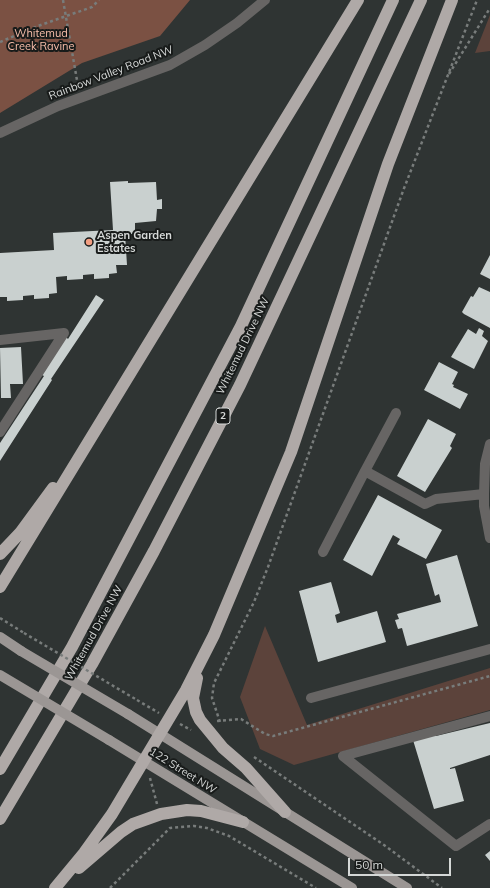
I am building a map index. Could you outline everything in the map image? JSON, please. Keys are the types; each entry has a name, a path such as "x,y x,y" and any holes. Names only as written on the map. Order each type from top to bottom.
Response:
{"highway":[{"path":"0,587 358,0"},
{"name":"Whitemud Drive NW","path":"0,769 72,647 238,332 393,0"},
{"name":"Whitemud Drive NW","path":"0,819 99,651 154,551 236,392 420,0"},
{"path":"57,886 112,814 200,664 291,452 391,157 452,0"},
{"path":"0,554 20,533 97,430"},
{"path":"200,664 194,698 196,712 200,720 223,748 246,768 285,812"},
{"path":"57,886 120,832 147,818 167,812 187,810 214,813 243,822"}],"main road":[{"name":"122 Street NW","path":"0,637 128,714 407,888"},
{"name":"122 Street NW","path":"0,675 352,888"}],"street":[{"name":"Rainbow Valley Road NW","path":"0,133 58,106 170,65 204,46 237,23 265,0"},
{"path":"0,340 64,333 0,432"},
{"path":"323,552 396,413"},
{"path":"490,444 485,464 484,494 484,506 490,538"},
{"path":"365,471 425,504 436,499 484,494"},
{"path":"311,698 490,649"},
{"path":"490,716 343,756 456,846 490,824"}],"path":[{"path":"63,0 78,87"},
{"path":"0,42 92,6 99,0"},
{"path":"221,725 218,720 212,698 214,682 254,602 268,567 403,191 444,81 477,0"},
{"path":"444,81 490,8"},
{"path":"73,88 84,84"},
{"path":"0,618 137,700"},
{"path":"218,720 241,719 265,734 273,736 490,676"},
{"path":"250,754 384,844 442,888"},
{"path":"110,888 170,828 194,826 207,828 229,836 316,888"}],"shaded area":[{"path":"490,15 490,51 475,53"},
{"path":"265,626 307,725 490,668 490,710 294,765 260,749 240,697"}],"green space":[{"name":"Whitemud Creek Ravine","path":"0,0 190,0 160,36 82,63 0,113"}],"building":[{"name":"Aspen Garden Estates","path":"128,181 128,183 156,182 157,200 162,199 162,209 157,209 156,221 135,223 135,234 125,234 127,265 116,265 117,273 109,274 109,278 94,279 94,274 83,275 83,279 67,280 67,276 56,277 57,293 49,294 49,298 34,299 34,295 23,296 23,300 7,301 7,297 0,297 0,253 54,250 53,233 113,230 110,182"},
{"path":"490,255 490,279 480,274"},
{"path":"479,287 490,292 490,328 462,312 471,296 473,297"},
{"path":"96,295 104,300 51,379 52,380 0,461 0,443 44,376 42,375 66,337 68,339"},
{"path":"479,328 484,331 482,336 488,341 474,369 451,357 468,329 476,334"},
{"path":"21,347 23,384 10,384 11,398 1,398 0,348"},
{"path":"439,362 458,372 452,384 454,385 453,387 468,394 460,409 424,390"},
{"path":"428,419 456,434 450,446 452,448 425,492 397,476"},
{"path":"378,495 442,530 426,559 397,544 400,539 393,535 372,576 343,560"},
{"path":"457,555 478,626 407,646 402,628 398,629 395,620 399,619 397,614 441,602 439,594 435,596 426,564"},
{"path":"331,582 340,613 335,615 337,623 377,611 386,642 318,662 299,591"},
{"path":"490,723 490,755 450,768 455,768 464,801 434,809 413,740 436,733 436,736"},
{"path":"490,851 490,861 485,855"}],"place":[{"name":"Aspen Garden Estates","path":"89,242"}]}
